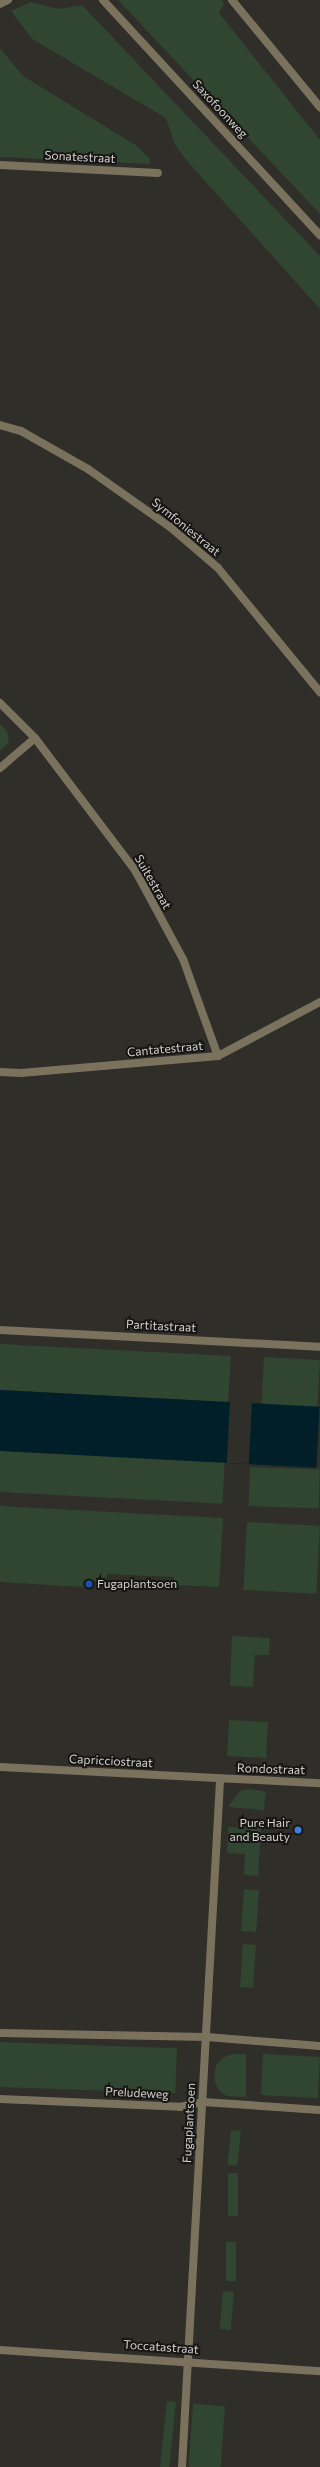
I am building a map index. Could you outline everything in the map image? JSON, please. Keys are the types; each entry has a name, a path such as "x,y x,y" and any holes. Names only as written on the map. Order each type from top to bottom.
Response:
{"street":[{"path":"0,4 8,0"},
{"name":"Saxofoonweg","path":"103,0 320,235"},
{"path":"232,0 320,107"},
{"name":"Sonatestraat","path":"0,165 158,173"},
{"name":"Symfoniestraat","path":"0,425 21,432 88,470 170,527 218,568 320,692"},
{"name":"Suitestraat","path":"0,704 35,738 135,870 183,959 218,1056"},
{"path":"0,768 35,738"},
{"name":"Cantatestraat","path":"0,1072 21,1073 218,1056 320,1002"},
{"name":"Partitastraat","path":"0,1330 320,1347"},
{"name":"Capricciostraat","path":"0,1767 220,1780"},
{"name":"Rondostraat","path":"220,1780 320,1783"},
{"name":"Fugaplantsoen","path":"182,2467 207,2037 220,1780"},
{"path":"0,2033 207,2037 320,2046"},
{"name":"Preludeweg","path":"0,2099 180,2107 203,2102 320,2110"},
{"name":"Toccatastraat","path":"0,2350 188,2360 320,2371"}],"green space":[{"path":"118,0 221,0 224,4 219,13 320,140 320,214"},
{"path":"31,2 58,9 82,5 320,256 320,309 188,162 175,145 166,118 32,39 11,11"},
{"path":"0,48 23,76 137,146 150,159 150,164 0,157"},
{"path":"0,724 7,731 9,742 0,751"},
{"path":"0,1344 231,1356 228,1402 0,1390"},
{"path":"264,1357 320,1360 317,1408 261,1405"},
{"path":"0,1449 225,1461 222,1504 0,1492"},
{"path":"250,1467 320,1469 319,1508 249,1506"},
{"path":"0,1506 223,1518 219,1587 174,1585 174,1577 107,1574 106,1582 83,1581 83,1587 0,1582"},
{"path":"247,1522 320,1526 316,1594 243,1590"},
{"path":"232,1636 270,1638 269,1655 255,1655 253,1687 230,1686"},
{"path":"229,1720 268,1722 266,1758 227,1756"},
{"path":"251,1789 266,1792 264,1810 228,1807 240,1791"},
{"path":"228,1827 261,1828 258,1876 244,1875 245,1854 227,1853"},
{"path":"244,1889 259,1890 256,1932 241,1931"},
{"path":"243,1944 256,1945 253,1988 240,1987"},
{"path":"0,2042 177,2048 175,2093 0,2087"},
{"path":"232,2054 246,2054 246,2097 227,2096 220,2092 214,2080 216,2066 222,2058"},
{"path":"263,2054 320,2057 318,2098 261,2095"},
{"path":"231,2130 241,2131 237,2166 227,2165"},
{"path":"228,2173 238,2173 238,2216 228,2216"},
{"path":"226,2242 236,2242 236,2281 226,2281"},
{"path":"223,2291 234,2292 231,2330 220,2329"},
{"path":"167,2401 176,2402 169,2467 160,2467"},
{"path":"193,2404 225,2406 221,2467 189,2467"}],"water":[{"path":"0,1390 320,1407 316,1468 0,1451"}],"pier":[{"path":"230,1401 252,1402 249,1464 227,1463"}],"place":[{"name":"Fugaplantsoen","path":"89,1584"},
{"name":"Pure Hair and Beauty","path":"298,1830"}]}
